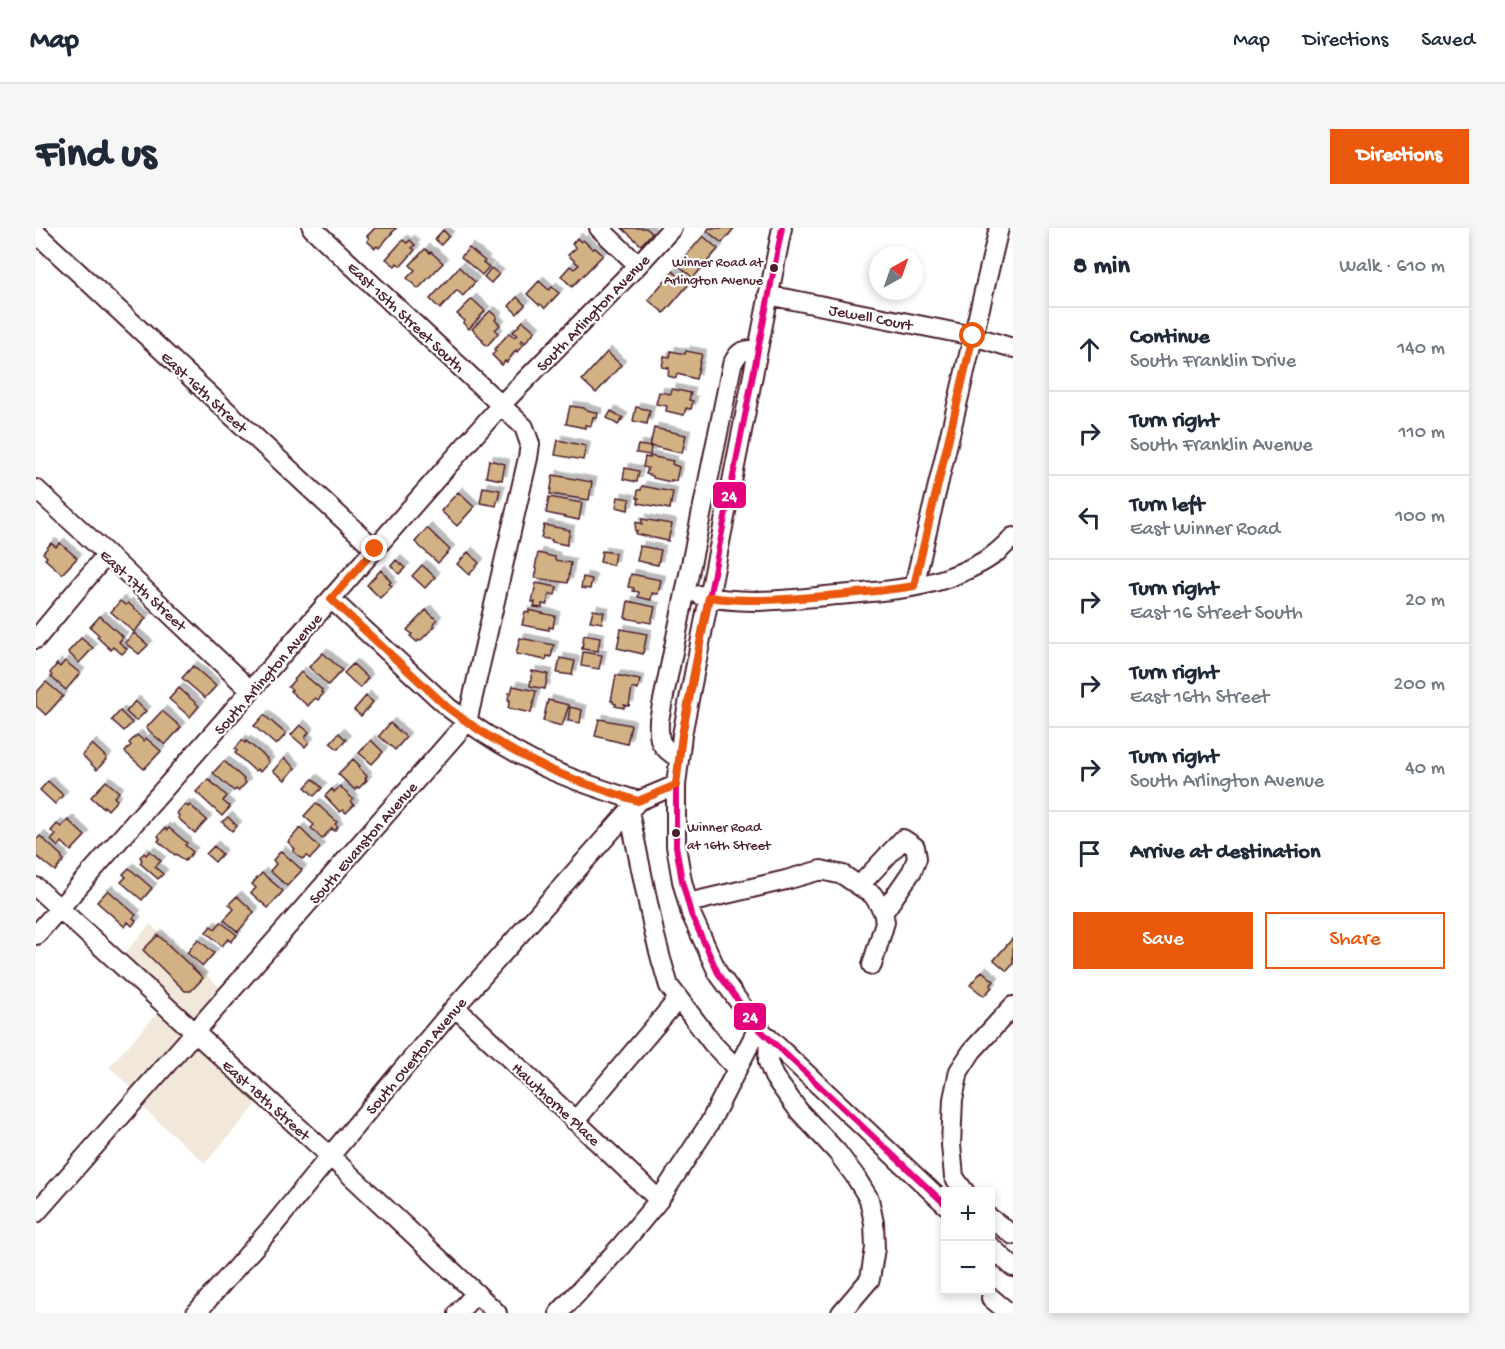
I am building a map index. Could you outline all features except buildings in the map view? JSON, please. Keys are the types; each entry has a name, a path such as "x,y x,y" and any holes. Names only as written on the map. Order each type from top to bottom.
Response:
{"street":[{"name":"East 15th Street South","path":"312,228 501,405"},
{"path":"599,228 638,265"},
{"name":"South Arlington Avenue","path":"36,935 501,405 672,228"},
{"path":"782,228 682,735 676,785 676,846 688,903 718,973 763,1034 941,1201"},
{"path":"914,586 999,228"},
{"name":"East 16th Street","path":"36,233 375,549"},
{"name":"Jewell Court","path":"768,295 973,336 1013,348"},
{"path":"679,759 665,748 658,738 659,720 732,365 736,356 742,351 758,349"},
{"name":"South Evanston Avenue","path":"36,1213 467,722 530,444 524,427 501,405"},
{"name":"East 17th Street","path":"36,489 251,691"},
{"path":"686,591 728,600 769,601 892,590 946,578 996,553 1013,537"},
{"path":"36,639 107,554"},
{"path":"331,599 448,708 507,748 550,770 634,806 676,785"},
{"path":"634,806 661,959 669,986 713,1044 737,1070"},
{"name":"South Overton Avenue","path":"196,1313 274,1225 455,1007 634,806"},
{"path":"860,885 903,839 915,847 917,858 912,871 883,913"},
{"path":"688,903 821,870 843,875 873,895 883,913 885,922 872,965"},
{"name":"East 18th Street","path":"36,887 330,1156 497,1313"},
{"path":"575,1121 678,999"},
{"path":"962,1187 954,1177 951,1144 953,1099 959,1071 972,1051 1013,1006"},
{"name":"Hawthorne Place","path":"455,1007 659,1200"},
{"path":"559,1313 620,1247 659,1200 709,1124 737,1070 763,1034"},
{"path":"763,1034 768,1062 774,1077 799,1111 837,1152 869,1199 874,1223 875,1248 870,1278 841,1313"},
{"path":"995,1222 1013,1235"},
{"path":"995,1251 1013,1267"},
{"path":"458,1313 476,1293"},
{"path":"992,1298 1009,1313"}],"shaded area":[{"path":"150,924 223,990 199,1016 195,1018 189,1015 123,955"},
{"path":"161,1009 183,1033 135,1091 109,1067"},
{"path":"198,1047 258,1103 205,1163 142,1107"}],"transit line":[{"name":"24","path":"782,228 682,735 676,785 676,846 691,914 718,973 758,1028 941,1200"}],"place":[{"name":"Winner Road at Arlington Avenue","path":"774,268"},
{"name":"Winner Road at 16th Street","path":"676,833"}],"route":[{"path":"375,549 331,599 448,708 467,722 507,748 550,770 638,801 676,785 682,735 709,597 769,601 914,586 973,336"}]}
